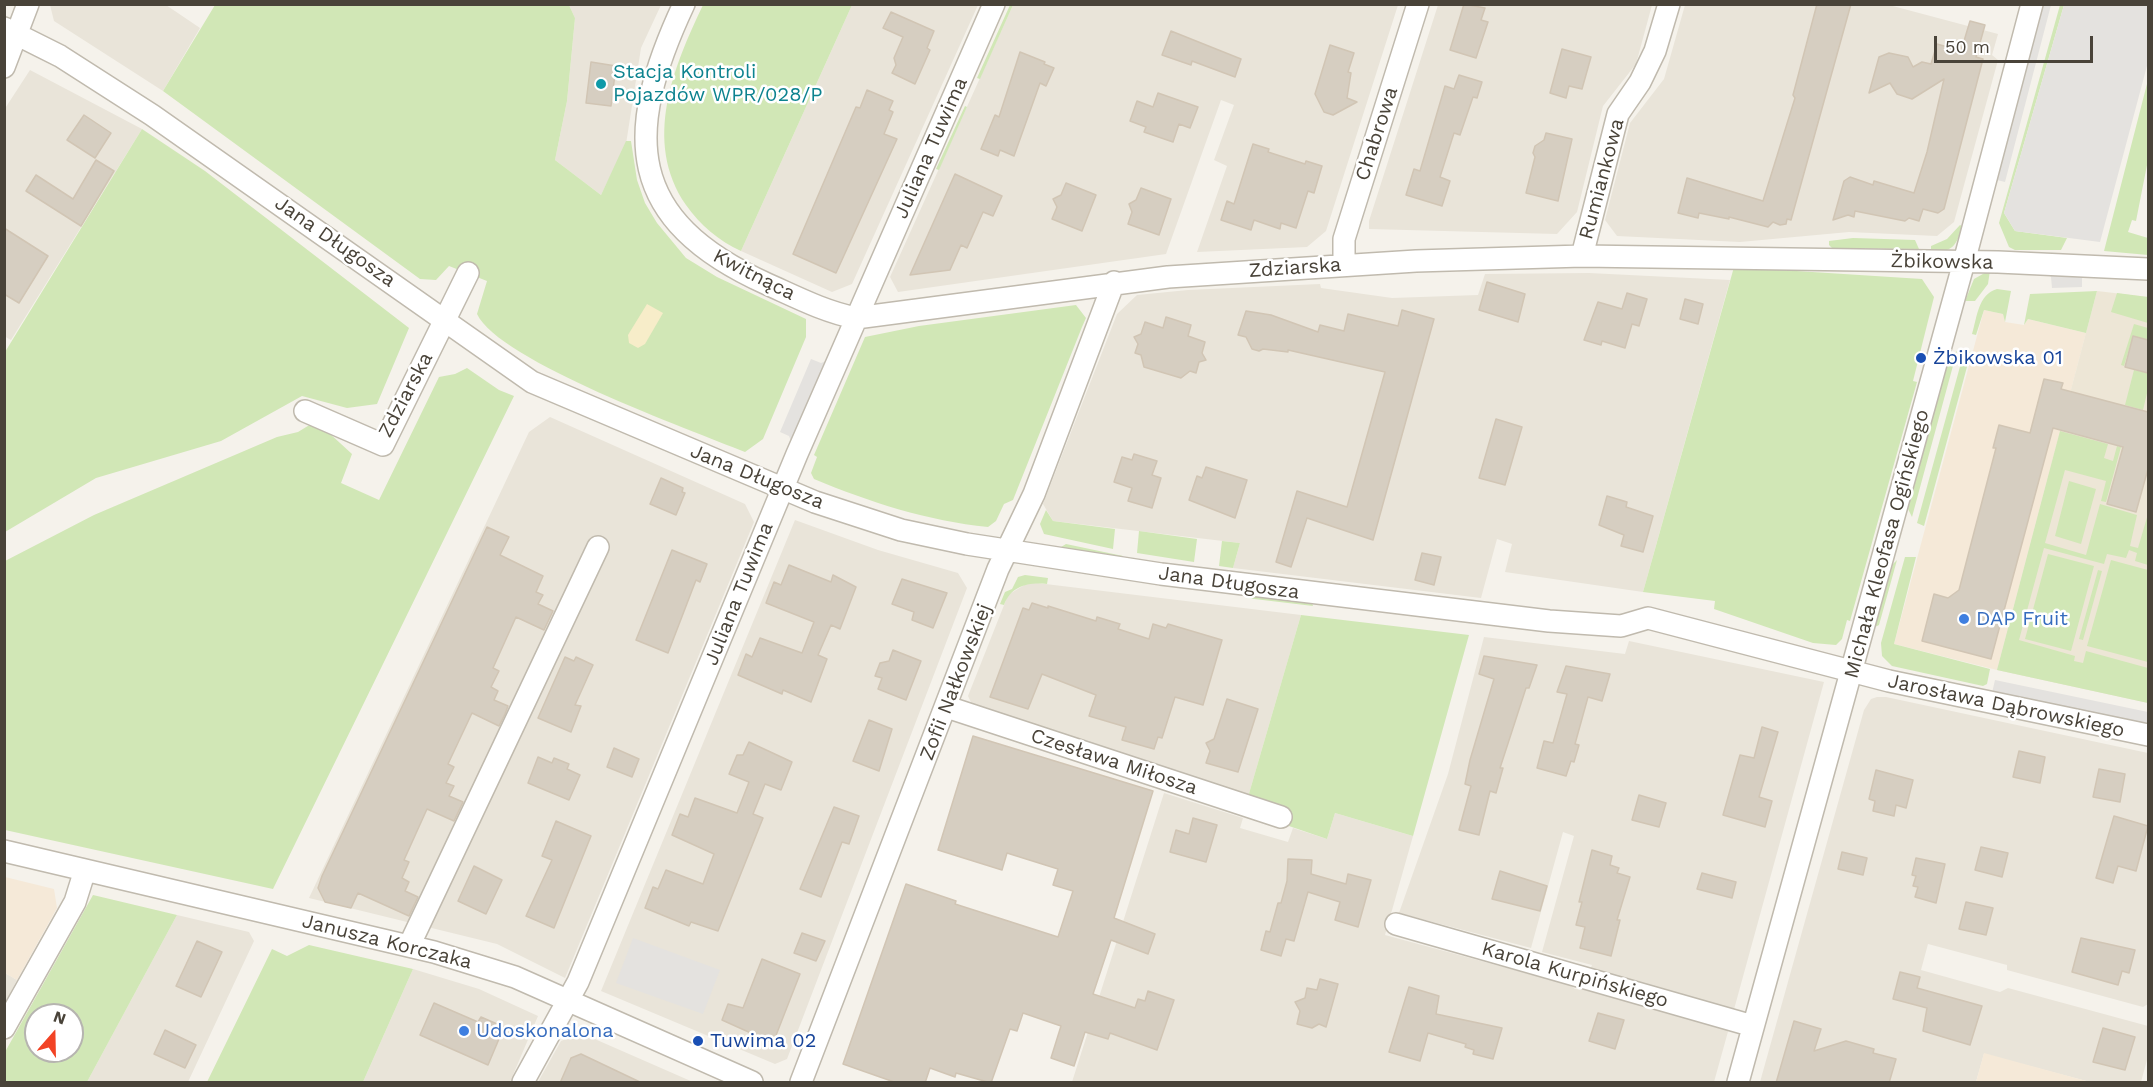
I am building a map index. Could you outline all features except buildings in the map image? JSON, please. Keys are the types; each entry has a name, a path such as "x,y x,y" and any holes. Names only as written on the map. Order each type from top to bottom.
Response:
{"street":[{"path":"4,67 11,31 28,4"},
{"name":"Kwitnąca","path":"684,4 658,65 647,111 647,155 665,206 691,239 733,268 818,307 856,318"},
{"name":"Juliana Tuwima","path":"523,1083 578,982 783,489 994,4"},
{"name":"Chabrowa","path":"1344,264 1344,239 1418,4"},
{"name":"Rumiankowa","path":"1582,256 1618,114 1640,82 1655,51 1669,4"},
{"name":"Michała Kleofasa Ogińskiego","path":"1738,1083 1964,262 2032,4"},
{"name":"Jana Długosza","path":"11,31 60,56 152,115 532,382 783,489 901,530 1007,550 1266,588 1482,615 1621,626"},
{"name":"Zdziarska","path":"856,318 1114,282 1344,264 1582,256 1736,258"},
{"name":"Żbikowska","path":"1736,258 1964,262 2148,269"},
{"name":"Zdziarska","path":"305,411 383,445 468,273"},
{"name":"Zofii Nałkowskiej","path":"801,1083 1007,550 1034,494 1114,282"},
{"path":"409,946 598,547"},
{"name":"Jarosława Dąbrowskiego","path":"1621,626 1648,618 1889,681 2148,735"},
{"name":"Czesława Miłosza","path":"946,707 1281,817"},
{"name":"Janusza Korczaka","path":"4,851 409,946 515,977 752,1083"},
{"path":"4,1028 75,902 85,870"},
{"name":"Karola Kurpińskiego","path":"1396,924 1753,1026"}],"shaded area":[{"path":"50,5 166,5 200,28 163,91 54,21"},
{"path":"569,5 661,5 641,48 626,144 601,195 555,160 567,101 575,18"},
{"path":"852,5 978,5 852,284 832,292 741,251"},
{"path":"1013,5 1398,5 1326,231 1307,247 1197,252 1227,166 1214,160 1234,105 1221,100 1166,254 898,292 890,277"},
{"path":"1438,5 1652,5 1636,64 1603,106 1577,212 1557,234 1369,229 1369,221"},
{"path":"1685,5 1889,5 1998,34 1992,55 1998,60 1954,222 1937,236 1849,232 1740,242 1617,236 1605,220 1630,123 1664,79"},
{"path":"2043,5 2051,5 2005,182 1997,180"},
{"path":"2064,5 2148,5 2148,62 2100,242 2015,231 2004,213"},
{"path":"30,70 142,129 11,340 4,336 4,110"},
{"path":"1589,273 1730,280 1643,592 1505,572 1512,544 1497,539 1481,598 1233,568 1240,543 1053,521 1043,504 1117,314 1137,295 1188,290 1320,284 1321,288 1392,298 1478,295 1485,274"},
{"path":"2047,273 2082,275 2082,287 2052,288 2051,277"},
{"path":"2097,291 2148,297 2148,703 1997,670"},
{"path":"1984,310 2003,314 2005,322 2024,325 2028,319 2086,333 1997,670 1894,644"},
{"path":"811,359 821,363 826,361 791,441 789,436 780,432"},
{"path":"550,417 745,504 754,522 565,978 497,944 309,898 529,432"},
{"path":"795,520 878,550 958,573 967,588 787,1059 775,1064 601,991"},
{"path":"1029,582 1301,615 1248,797 974,709 968,696 1008,595"},
{"path":"1484,637 1625,654 1629,641 1824,682 1733,1013 1590,970 1592,965 1542,952 1574,836 1563,832 1531,948 1399,913 1448,774"},
{"path":"1995,680 2148,712 2148,726 1992,693"},
{"path":"1886,697 2148,753 2148,1004 2143,1007 2007,970 2007,965 1928,944 1921,970 2000,992 2008,988 2148,1026 2148,1056 2141,1082 2090,1082 1984,1054 1976,1082 1760,1082 1864,710 1871,699"},
{"path":"1164,793 1243,818 1240,828 1288,842 1293,828 1327,839 1335,813 1413,836 1385,935 1570,985 1575,989 1594,991 1729,1028 1714,1082 1072,1082"},
{"path":"5,877 54,889 57,908 17,980 5,973"},
{"path":"177,915 249,932 254,941 188,1082 87,1082"},
{"path":"633,938 720,970 703,1014 616,983"},
{"path":"413,969 479,989 538,1016 510,1082 363,1082"},
{"path":"5,973 17,980 5,1003"},
{"path":"581,1033 693,1082 538,1082 561,1041"},
{"path":"1984,1053 2090,1082 1976,1082"}],"green space":[{"path":"215,5 569,5 575,18 567,101 555,160 601,195 626,141 631,141 637,180 645,203 657,223 686,258 717,277 806,319 806,337 763,439 745,452 642,411 557,373 493,333 477,314 487,281 449,266 436,280 420,279 163,91"},
{"path":"703,5 852,5 741,251 718,237 691,212 673,181 666,155 664,130 673,78"},
{"path":"1010,5 1013,5 980,79 977,78"},
{"path":"2060,5 2064,5 2004,213 2015,231 2067,238 2061,250 2015,250 2009,247 1999,223"},
{"path":"2148,80 2148,160 2136,221 2132,220 2128,232 2148,238 2148,255 2104,251"},
{"path":"965,106 967,107 939,170 936,169"},
{"path":"142,129 205,171 409,328 377,404 347,408 302,396 221,441 96,478 5,532 5,352"},
{"path":"1960,225 1962,226 1960,233 1952,247 1931,253 1931,246 1947,239"},
{"path":"1853,238 1915,240 1919,249 1832,248 1829,245 1829,241"},
{"path":"1734,267 1922,279 1934,297 1913,381 1917,382 1850,621 1847,620 1842,639 1836,645 1813,643 1714,609 1715,601 1643,592"},
{"path":"1990,270 1988,284 1975,301 1965,301 1974,279"},
{"path":"1997,289 2011,291 2005,322 2003,314 1984,310 1976,335 1972,334 1982,301"},
{"path":"2097,291 2086,333 2028,319 2024,325 2030,294"},
{"path":"2117,293 2148,297 2148,323 2111,312"},
{"path":"1076,305 1086,318 1013,500 1004,504 996,521 988,527 943,520 899,509 814,479 811,473 817,457 814,455 865,337 919,326"},
{"path":"2134,324 2148,328 2148,340 2133,336 2124,366 2121,365"},
{"path":"1957,351 1912,517 1908,509 1949,358"},
{"path":"1964,352 1971,352 1924,526 1917,523"},
{"path":"467,368 499,390 514,396 273,889 5,830 5,561 94,515 277,437 298,432 316,421 352,454 341,483 379,500 439,377 455,374"},
{"path":"2134,370 2148,373 2148,389 2143,410 2125,405"},
{"path":"2060,431 2108,444 2104,458 2113,461 2117,446 2121,447 2106,502 2101,501 2106,481 2065,470 2045,543 2086,555 2100,504 2137,515 2130,546 2138,548 2148,514 2148,565 2135,561 2137,553 2129,550 2126,558 2107,554 2104,564 2044,548 2019,640 2075,656 2074,661 2083,663 2086,651 2148,668 2148,703 1997,670"},
{"path":"2069,481 2096,489 2081,544 2055,536"},
{"path":"1046,510 1053,521 1115,529 1113,549 1044,534 1040,524"},
{"path":"1139,531 1197,539 1194,562 1137,553"},
{"path":"1222,541 1240,543 1233,568 1219,566"},
{"path":"1066,544 1123,556 1119,558 1061,547"},
{"path":"2048,554 2094,566 2071,651 2025,639"},
{"path":"1905,557 1916,557 1894,644 1990,669 1987,684 1983,686 1892,666 1882,656 1881,643"},
{"path":"1897,560 1879,625 1875,627 1893,564"},
{"path":"2111,560 2148,570 2148,662 2087,646"},
{"path":"2098,570 2102,571 2083,640 2079,639"},
{"path":"1025,575 1048,578 1047,584 1033,584 1016,589 1004,605 1000,604 1005,592 1012,589 1018,577"},
{"path":"1250,596 1312,603 1313,606 1246,598"},
{"path":"1301,615 1469,635 1413,836 1335,813 1327,839 1286,825 1290,810 1248,797"},
{"path":"93,895 177,915 87,1082 5,1082 5,1052 24,1018 24,1063 84,1063 84,1003 32,1003"},
{"path":"309,945 413,969 363,1082 207,1082 272,949 287,956"}],"sand":[{"path":"647,304 663,313 645,344 638,348 629,343 628,335"}],"place":[{"name":"Stacja Kontroli Pojazdów WPR/028/P","path":"601,84"},
{"name":"Żbikowska 01","path":"1921,358"},
{"name":"DAP Fruit","path":"1964,619"},
{"name":"Udoskonalona","path":"464,1031"},
{"name":"Tuwima 02","path":"698,1041"}]}
